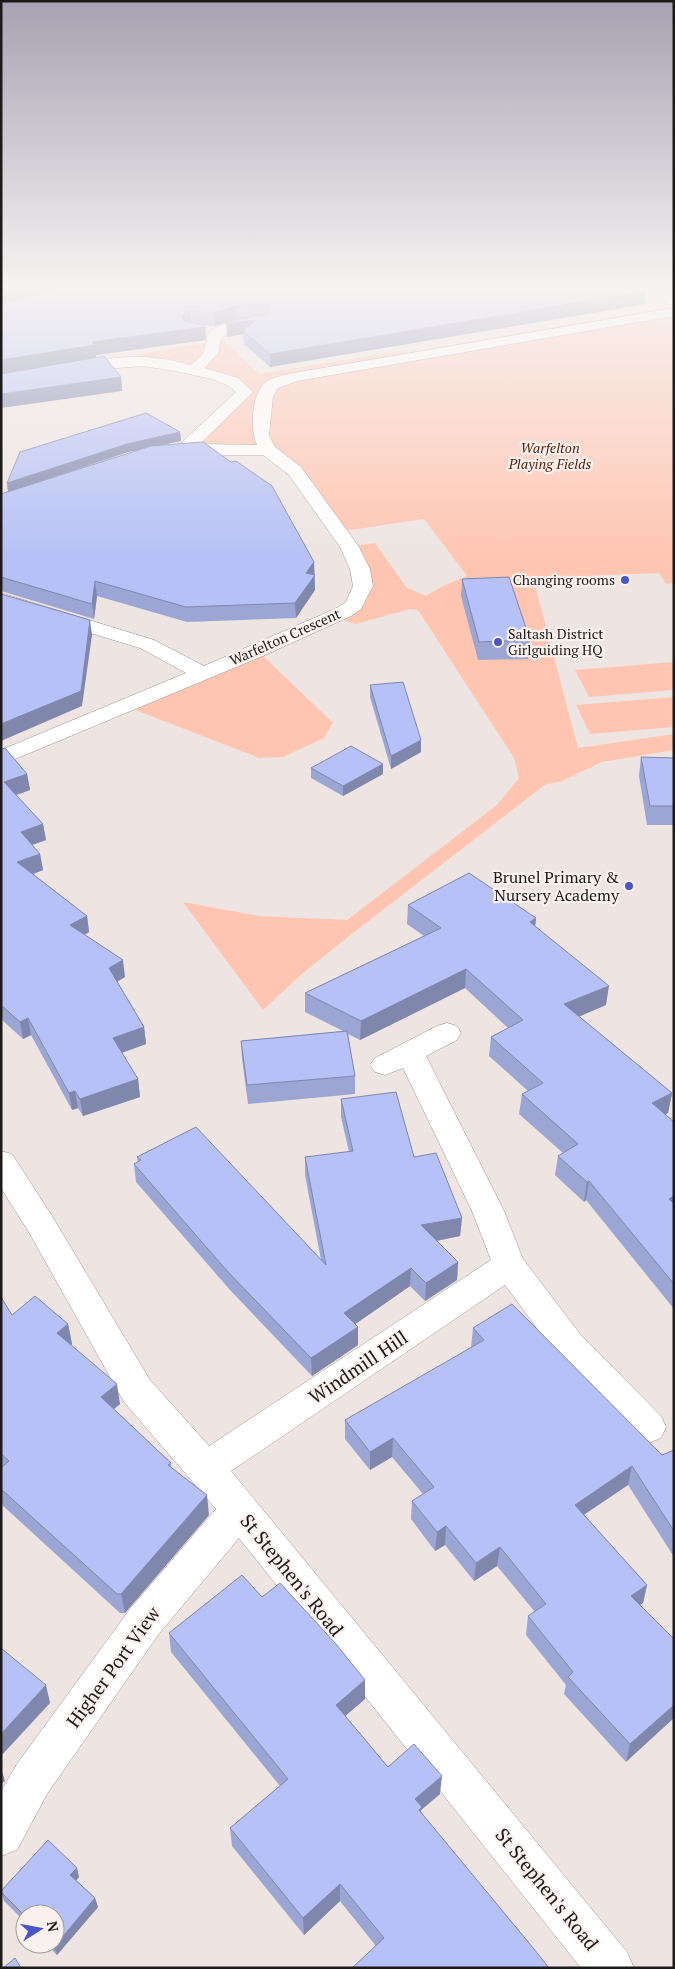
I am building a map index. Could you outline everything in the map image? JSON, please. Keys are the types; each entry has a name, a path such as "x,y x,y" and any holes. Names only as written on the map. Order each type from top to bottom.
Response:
{"street":[{"path":"1,381 20,378"},
{"path":"186,448 245,392 239,384 225,378"},
{"path":"159,452 186,448 246,452 267,450 261,435 265,396 272,385 292,378"},
{"name":"Warfelton Crescent","path":"1,758 344,612 354,605 363,586 360,569 349,547 294,471 267,450"},
{"path":"1,599 147,644 201,673"},
{"path":"447,1033 398,1059 484,1203 509,1265 568,1344 648,1427"},
{"name":"St Stephen's Road","path":"1,1162 41,1225 137,1391 206,1468 611,1968"},
{"name":"Windmill Hill","path":"206,1468 509,1265"},
{"name":"Higher Port View","path":"1,1834 32,1779 144,1622 239,1510"}],"green space":[{"name":"Warfelton Playing Fields","path":"225,378 674,378 674,583 666,584 659,573 531,578 536,589 578,748 674,734 674,750 602,762 560,782 546,784 353,933 303,973 263,1010 183,902 259,916 347,920 497,805 519,778 514,758 418,610 410,609 356,624 334,617 363,586 349,547 375,543 406,587 426,596 441,587 467,576 424,519 337,532 295,471 267,450 186,448 245,393"},
{"path":"258,651 333,723 324,738 283,757 259,758 125,706"},
{"path":"674,662 674,690 589,697 575,670"},
{"path":"674,697 674,727 590,734 576,705"}],"building":[{"path":"1,378 115,378 1,394"},
{"path":"146,413 180,432 127,444 7,483 20,452"},
{"path":"203,442 231,462 236,461 272,486 314,562 306,573 315,575 295,603 186,607 95,581 92,604 1,577 1,494 151,446"},
{"path":"509,577 530,640 479,642 462,579"},
{"path":"1,594 90,620 81,691 1,724"},
{"path":"403,682 421,740 391,756 370,685"},
{"path":"351,746 383,764 343,786 311,768"},
{"path":"5,748 27,774 4,782 43,824 21,832 40,854 17,862 87,916 70,925 123,960 109,968 144,1027 113,1038 138,1079 80,1099 75,1091 69,1093 28,1018 20,1022 1,1005 1,749"},
{"path":"641,757 674,758 674,806 650,806"},
{"path":"469,873 536,918 530,922 609,986 564,1004 672,1093 652,1103 674,1122 674,1196 669,1199 674,1204 674,1284 589,1181 587,1182 558,1156 578,1144 522,1094 543,1083 491,1037 523,1020 466,969 361,1021 305,993 441,928 408,905"},
{"path":"347,1031 355,1076 247,1085 241,1041"},
{"path":"396,1092 414,1157 436,1153 462,1218 421,1225 458,1262 426,1283 411,1268 344,1313 358,1327 311,1358 228,1272 134,1164 141,1160 137,1157 196,1127 326,1265 305,1157 353,1151 341,1099"},
{"path":"35,1296 68,1324 57,1333 117,1384 101,1397 171,1463 168,1465 207,1495 121,1594 117,1594 1,1489 1,1468 9,1461 1,1454 1,1297 12,1315"},
{"path":"512,1304 662,1455 674,1450 674,1531 632,1466 575,1505 647,1585 631,1596 674,1639 674,1705 630,1744 568,1677 573,1672 528,1616 546,1604 500,1547 476,1563 446,1526 437,1532 412,1501 434,1487 393,1438 370,1452 345,1420 484,1340 473,1328"},
{"path":"242,1575 262,1597 280,1583 336,1644 365,1680 336,1705 388,1767 414,1744 442,1776 415,1799 422,1807 419,1810 549,1968 352,1968 384,1938 340,1884 303,1918 230,1828 288,1779 169,1633"},
{"path":"1,1650 46,1685 1,1734"},
{"path":"48,1840 77,1868 70,1875 95,1898 65,1934 65,1904 15,1904 15,1906 1,1891"},
{"path":"15,1958 21,1968 3,1968"}],"place":[{"name":"Changing rooms","path":"625,580"},
{"name":"Saltash District Girlguiding HQ","path":"498,642"},
{"name":"Brunel Primary & Nursery Academy","path":"629,886"}]}
